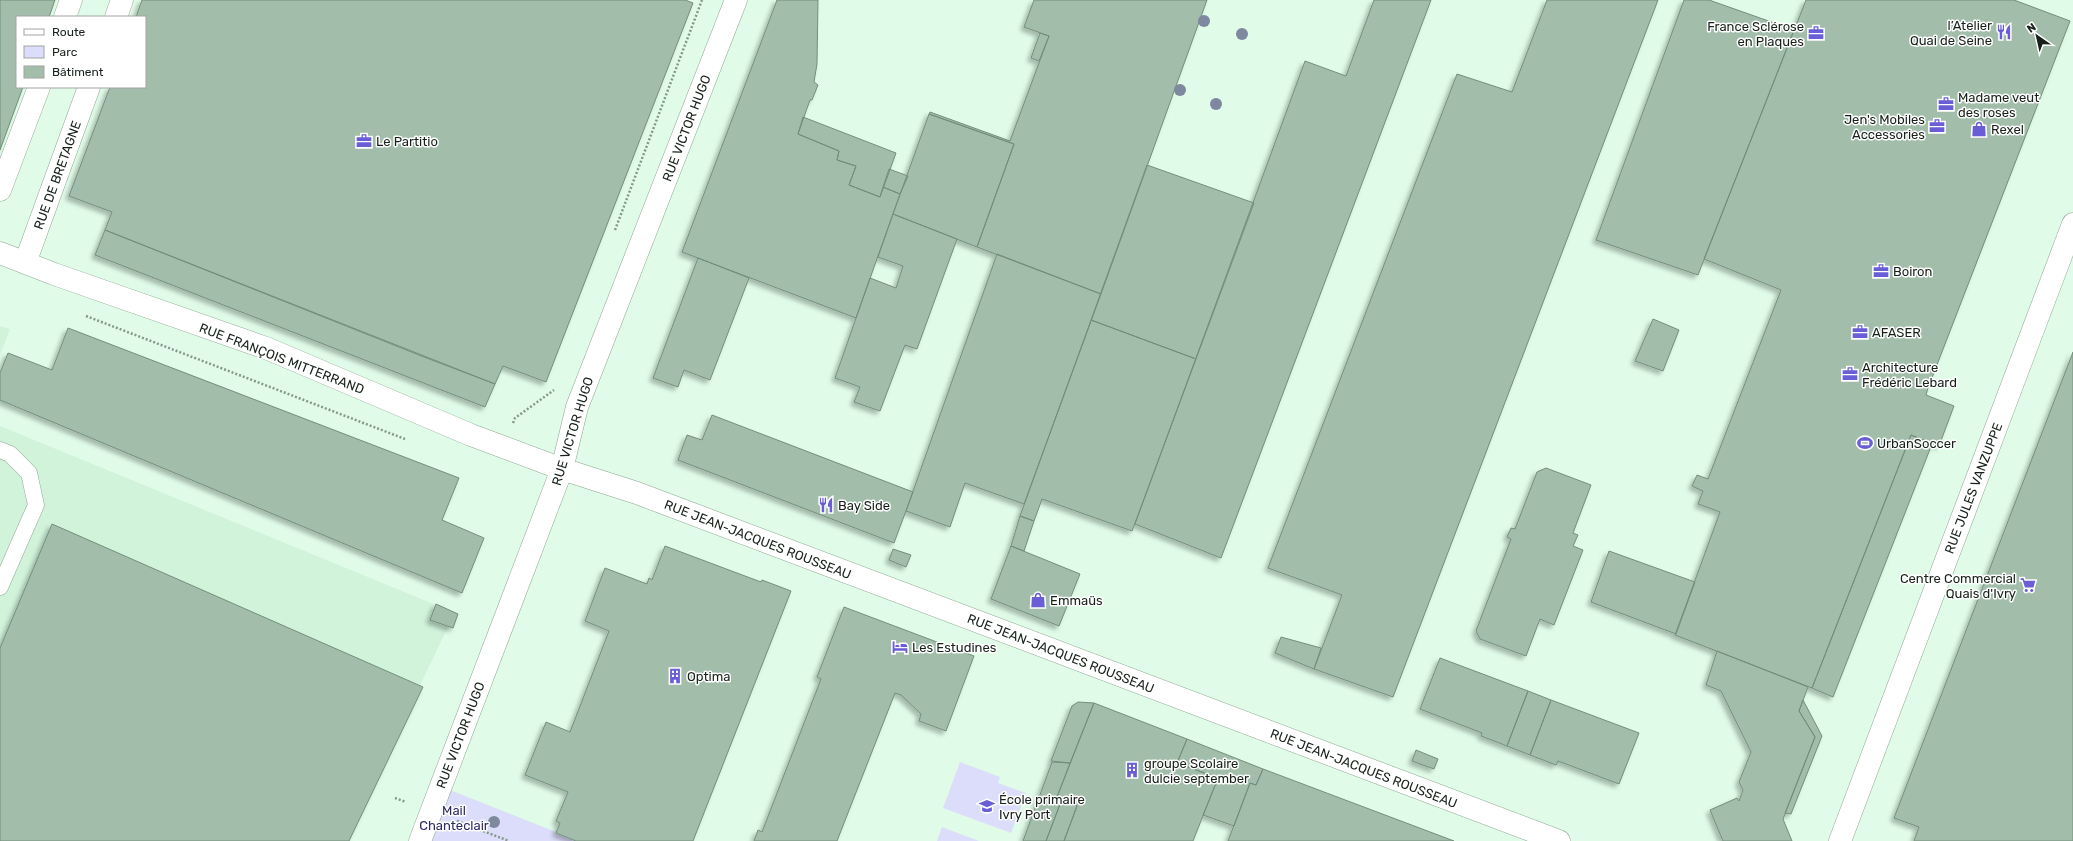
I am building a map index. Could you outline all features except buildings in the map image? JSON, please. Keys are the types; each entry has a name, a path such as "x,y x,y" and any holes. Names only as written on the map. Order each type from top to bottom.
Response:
{"street":[{"path":"65,16 71,0"},
{"path":"116,16 122,0"},
{"name":"RUE VICTOR HUGO","path":"420,841 562,469 581,395 736,0"},
{"path":"0,190 39,88"},
{"name":"RUE DE BRETAGNE","path":"25,263 89,88"},
{"name":"RUE JULES VANZUPPE","path":"1840,841 2073,224"},
{"name":"RUE FRANÇOIS MITTERRAND","path":"0,253 266,348 472,434 562,469"},
{"name":"RUE JEAN-JACQUES ROUSSEAU","path":"562,469 647,497 1559,841"}],"lane":[{"path":"0,450 10,454 29,473 36,505 0,586"}],"path":[{"path":"613,236 702,0"},
{"path":"79,314 410,441"},
{"path":"516,418 554,390 557,383"}],"shaded area":[{"path":"0,326 10,329 0,355"},
{"path":"0,426 458,614 453,628 448,627 345,841 0,841"}],"green space":[{"path":"960,762 1000,777 998,783 1026,793 1011,833 943,808"},
{"name":"Mail Chanteclair","path":"440,786 579,841 426,841"},
{"path":"942,827 979,841 937,841"}],"place":[{"name":"l’Atelier Quai de Seine","path":"2004,32"},
{"name":"France Sclérose en Plaques","path":"1816,33"},
{"name":"Madame veut des roses","path":"1946,104"},
{"name":"Jen's Mobiles Accessories","path":"1937,126"},
{"name":"Rexel","path":"1979,129"},
{"name":"Le Partitio","path":"364,141"},
{"name":"Boiron","path":"1881,271"},
{"name":"AFASER","path":"1860,332"},
{"name":"Architecture Frédéric Lebard","path":"1850,374"},
{"name":"UrbanSoccer","path":"1865,443"},
{"name":"Bay Side","path":"826,505"},
{"name":"Centre Commercial Quais d'Ivry","path":"2028,585"},
{"name":"Emmaüs","path":"1038,600"},
{"name":"Les Estudines","path":"900,647"},
{"name":"Optima","path":"675,676"},
{"name":"groupe Scolaire dulcie september","path":"1132,770"},
{"name":"École primaire Ivry Port","path":"987,806"}]}
